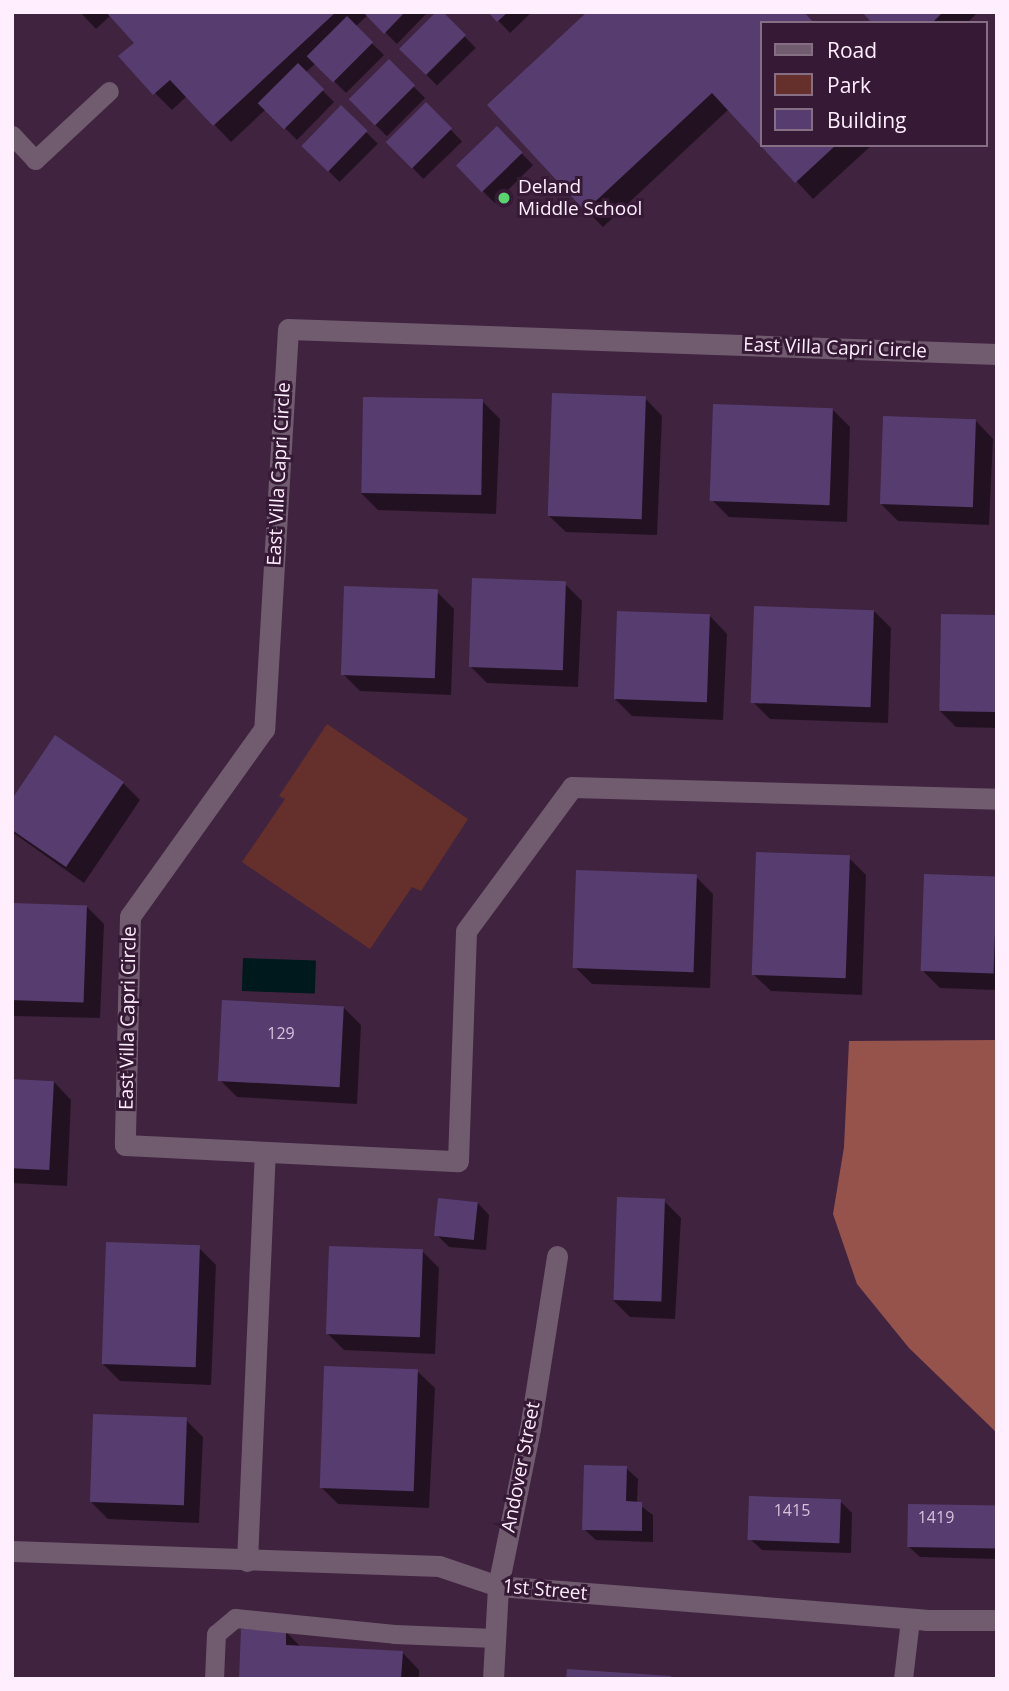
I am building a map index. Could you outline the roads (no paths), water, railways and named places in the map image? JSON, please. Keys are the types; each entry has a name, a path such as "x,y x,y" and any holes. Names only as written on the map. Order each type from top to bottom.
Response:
{"street":[{"name":"East Villa Capri Circle","path":"997,354 288,329 264,729 130,916 125,1145 458,1161 466,931 572,787 997,799"},
{"path":"247,1562 265,1152"},
{"name":"Andover Street","path":"493,1679 498,1586 530,1429 557,1256"},
{"name":"1st Street","path":"12,1552 247,1562 439,1566 498,1586 910,1619 997,1620"}],"lane":[{"path":"12,135 35,160 109,91"},
{"path":"214,1679 216,1634 234,1618 394,1634 495,1638"},
{"path":"904,1679 910,1619"}],"place":[{"name":"Deland Middle School","path":"504,198"}]}
